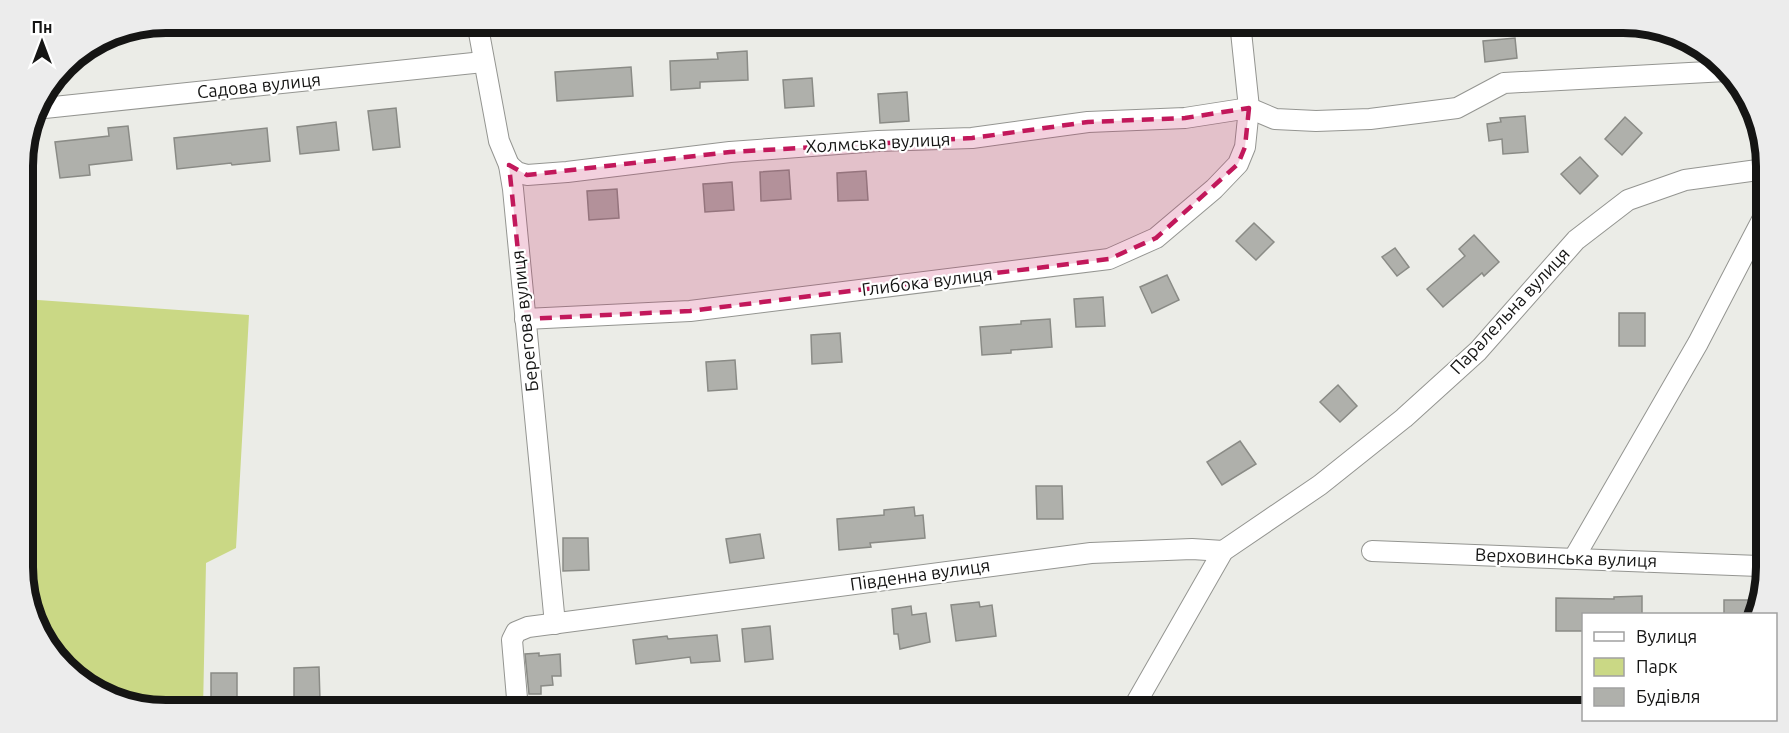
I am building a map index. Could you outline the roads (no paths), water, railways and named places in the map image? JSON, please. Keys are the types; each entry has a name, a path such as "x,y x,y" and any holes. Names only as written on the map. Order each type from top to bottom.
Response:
{"street":[{"name":"Берегова вулиця","path":"479,33 499,141 509,165 555,624"},
{"name":"Глибока вулиця","path":"525,319 690,310 1108,259 1156,238 1214,189 1238,164 1245,147 1249,108 1241,33"},
{"name":"Садова вулиця","path":"46,109 483,62"},
{"path":"1249,108 1275,119 1316,121 1370,119 1457,108 1504,83 1716,71"},
{"name":"Холмська вулиця","path":"509,165 517,172 527,175 567,172 730,152 878,141 972,138 1088,122 1185,118 1249,108"},
{"name":"Паралельна вулиця","path":"1223,551 1320,484 1404,418 1478,351 1576,240 1628,200 1685,180 1756,170"},
{"path":"1574,558 1698,343 1756,231"},
{"name":"Південна вулиця","path":"517,700 512,640 513,635 528,627 1091,553 1192,549 1223,551"},
{"path":"1138,700 1223,551"},
{"name":"Верховинська вулиця","path":"1372,551 1756,566"}]}
